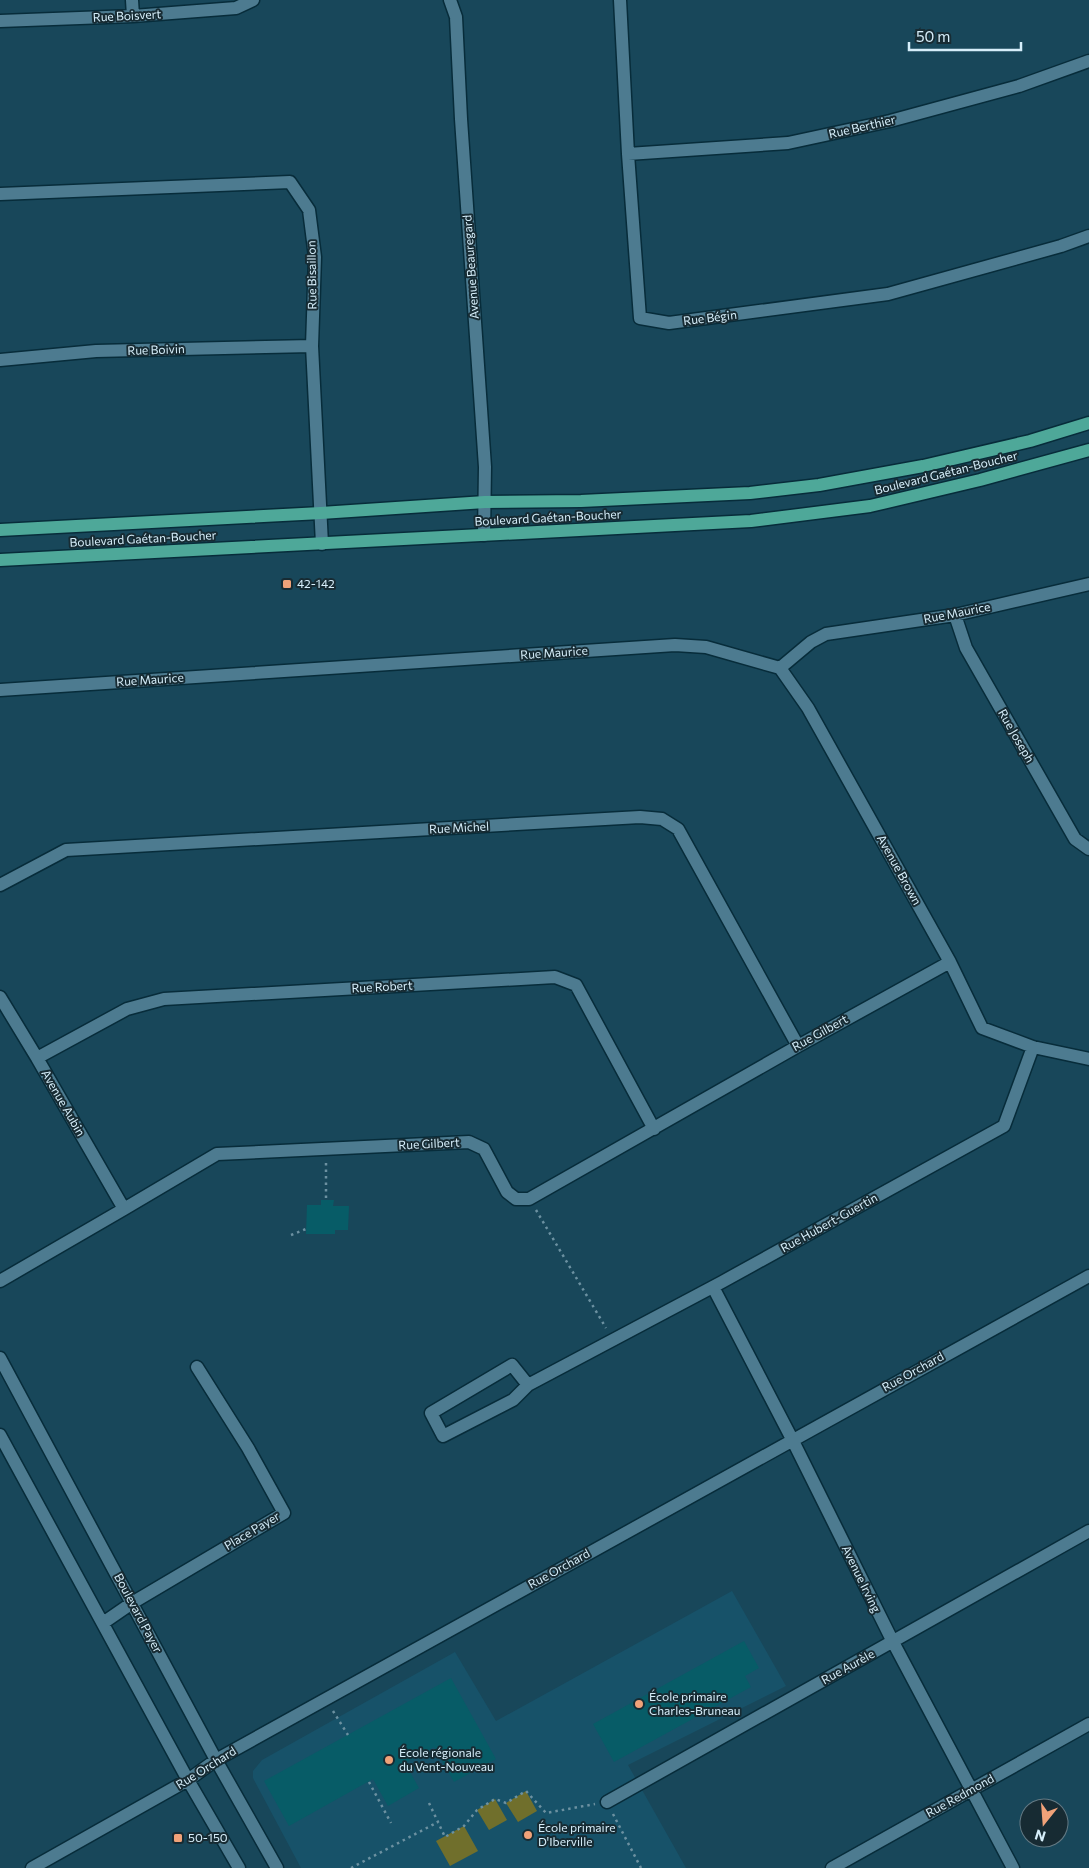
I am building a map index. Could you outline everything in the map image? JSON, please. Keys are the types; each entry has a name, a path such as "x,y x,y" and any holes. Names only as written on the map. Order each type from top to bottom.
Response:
{"main road":[{"name":"Boulevard Gaétan-Boucher","path":"0,530 321,513 485,502 581,501 740,494 819,485 923,466 1030,441 1089,423"},
{"name":"Boulevard Gaétan-Boucher","path":"0,560 750,521 870,506 1089,450"}],"street":[{"path":"132,0 133,16"},
{"name":"Rue Boisvert","path":"0,20 133,16 236,8 253,0"},
{"name":"Avenue Beauregard","path":"450,0 456,17 461,119 485,467 484,534"},
{"name":"Rue Bégin","path":"620,0 628,154 640,318 669,323 888,294 1061,246 1089,236"},
{"name":"Rue Berthier","path":"628,154 788,143 900,119 1019,86 1089,61"},
{"name":"Rue Bisaillon","path":"0,194 290,182 309,210 315,257 312,346 322,544"},
{"name":"Rue Boivin","path":"0,360 96,352 312,346"},
{"name":"Rue Maurice","path":"0,690 676,645 706,647 780,668 811,642 826,634 955,616 1089,584"},
{"name":"Rue Joseph","path":"955,616 966,648 1075,839 1089,849"},
{"name":"Avenue Brown","path":"780,668 808,708 950,962 982,1028 1033,1047"},
{"name":"Rue Michel","path":"0,885 66,850 640,817 662,820 678,829 798,1046"},
{"name":"Rue Gilbert","path":"0,1281 217,1154 469,1142 484,1148 507,1192 516,1199 529,1199 950,962"},
{"name":"Rue Robert","path":"37,1058 127,1009 164,999 555,977 576,984 654,1129"},
{"name":"Avenue Aubin","path":"0,997 124,1209"},
{"path":"1033,1047 1089,1059"},
{"name":"Rue Hubert-Guertin","path":"528,1385 512,1365 431,1413 443,1436 513,1400 528,1385 713,1287 1004,1126 1033,1047"},
{"name":"Rue Orchard","path":"32,1868 188,1780 216,1760 1089,1276"},
{"name":"Avenue Irving","path":"713,1287 792,1439 893,1642 1013,1868"},
{"name":"Boulevard Payer","path":"0,1358 216,1760 278,1868"},
{"name":"Place Payer","path":"103,1624 132,1603 284,1513 248,1448 197,1367"},
{"path":"0,1435 188,1780 239,1868"},
{"name":"Rue Aurèle","path":"607,1802 1089,1531"},
{"name":"Rue Redmond","path":"832,1868 1089,1724"}],"path":[{"path":"326,1149 326,1200"},
{"path":"529,1199 613,1340"},
{"path":"291,1235 306,1229"},
{"path":"325,1699 348,1735"},
{"path":"368,1782 391,1823"},
{"path":"428,1803 445,1837 464,1826 476,1810 494,1799 506,1802 526,1791 546,1813 607,1802 641,1868"},
{"path":"351,1868 438,1822"}],"shaded area":[{"path":"732,1591 786,1686 628,1765 686,1868 301,1868 253,1778 253,1771 262,1760 455,1652 496,1721"},
{"path":"526,1791 537,1811 518,1822 506,1803"},
{"path":"495,1799 507,1820 489,1830 477,1810"},
{"path":"464,1826 478,1851 450,1866 436,1841"}],"building":[{"path":"321,1200 334,1200 333,1206 349,1206 348,1230 335,1230 335,1234 306,1234 307,1205 321,1205"},
{"path":"744,1641 759,1668 745,1676 751,1687 614,1762 593,1724"},
{"path":"451,1678 496,1759 454,1782 434,1747 405,1763 419,1788 388,1806 373,1779 289,1826 264,1781"}],"place":[{"name":"42-142","path":"287,584"},
{"name":"École primaire Charles-Bruneau","path":"639,1704"},
{"name":"École régionale du Vent-Nouveau","path":"389,1760"},
{"name":"École primaire D'Iberville","path":"528,1835"},
{"name":"50-150","path":"178,1838"}]}
